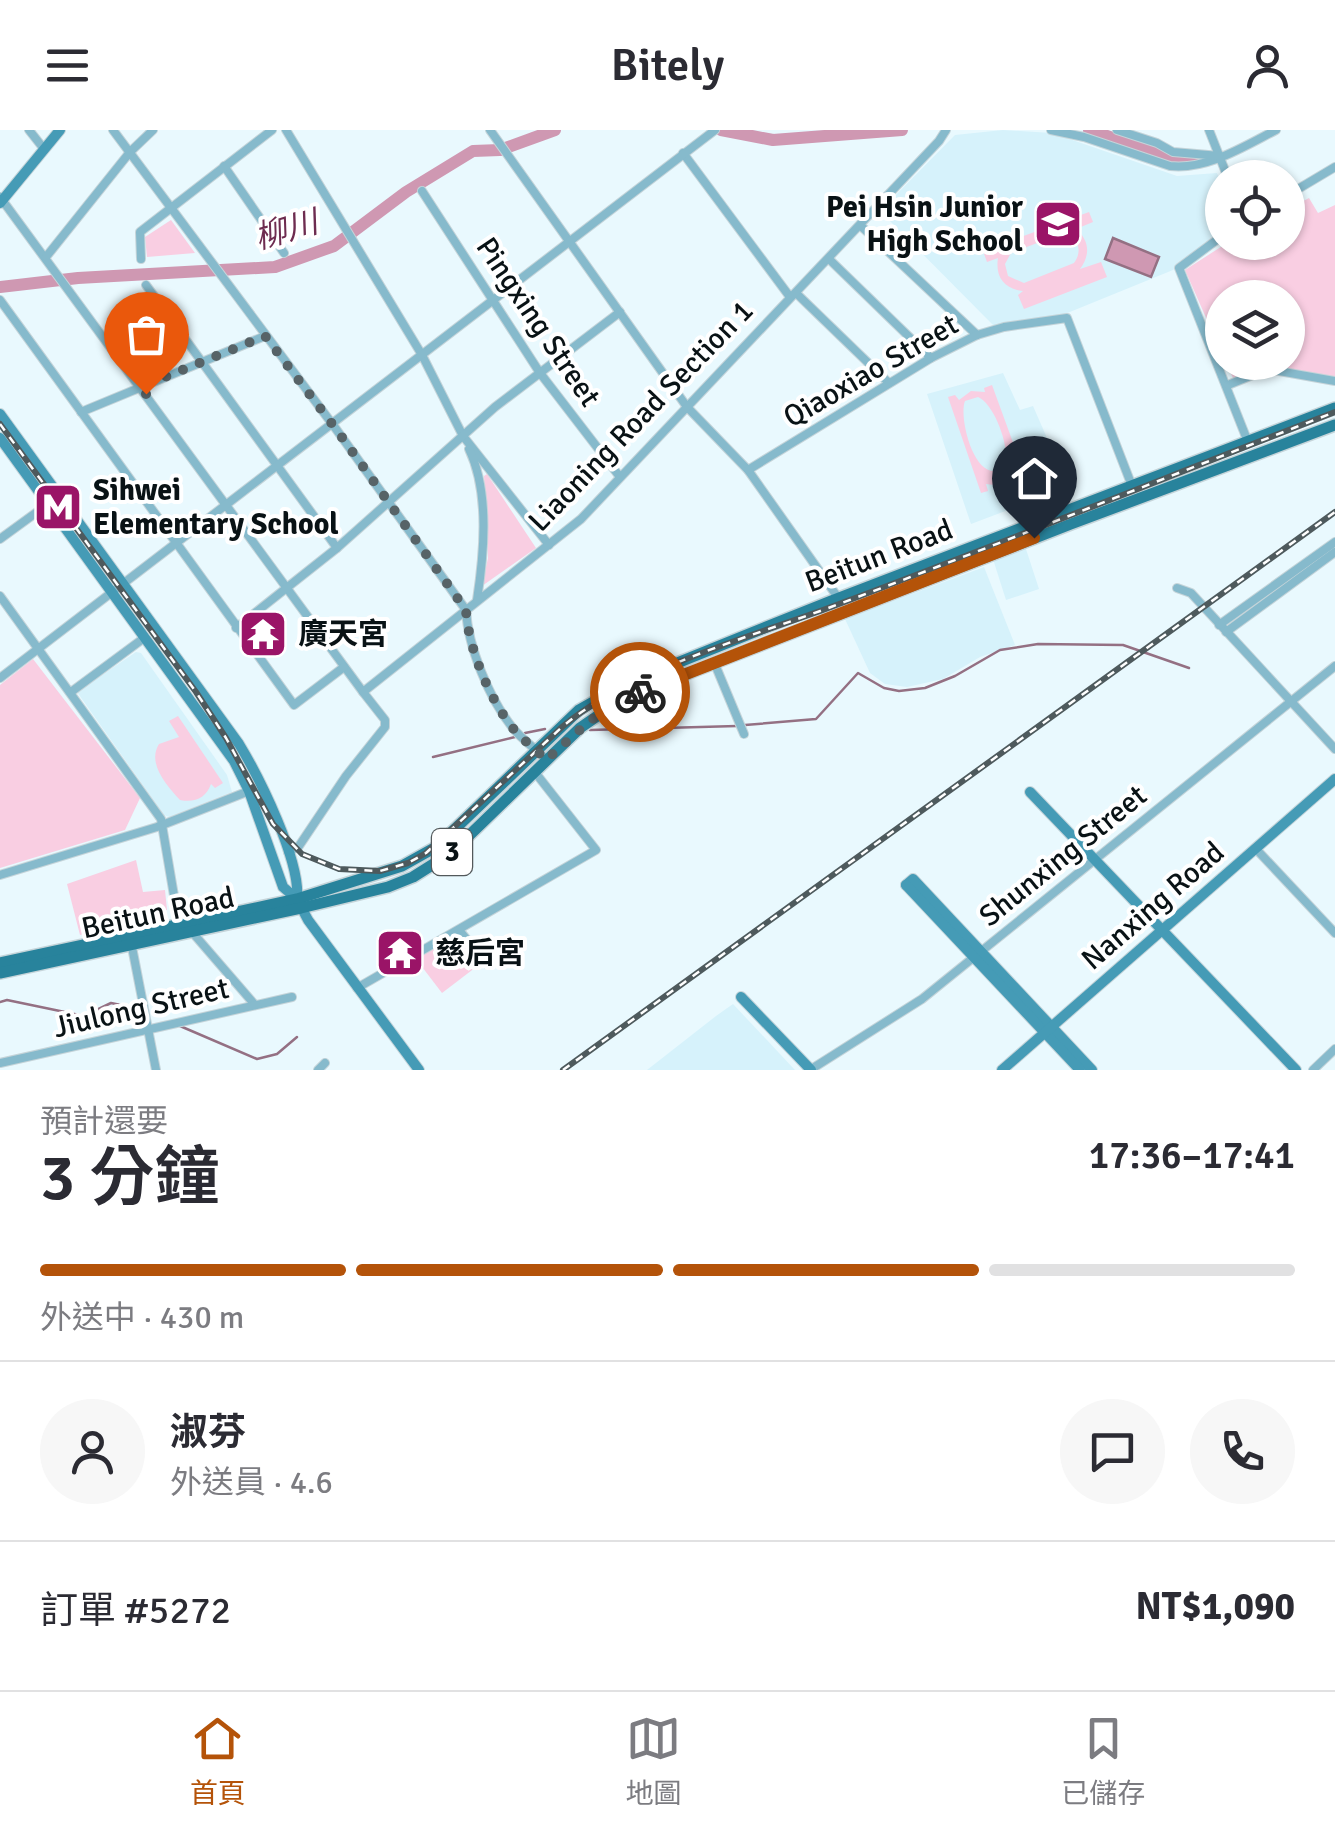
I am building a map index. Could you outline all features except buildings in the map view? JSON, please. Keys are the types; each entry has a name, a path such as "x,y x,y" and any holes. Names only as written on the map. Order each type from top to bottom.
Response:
{"main road":[{"name":"Beitun Road","path":"299,903 382,874 436,847 557,730 593,702 625,684 1335,408"},
{"name":"Beitun Road","path":"0,963 388,887 422,873 460,845 568,738 622,700 1335,425"},
{"name":"Beitun Road","path":"0,973 131,940"}],"street":[{"path":"29,130 44,149"},
{"path":"60,130 1,200 385,720 385,728 346,776 299,846 288,852"},
{"path":"113,130 466,610 475,656 512,727 546,760"},
{"path":"46,257 130,152 154,130"},
{"path":"141,260 140,232 272,130"},
{"path":"286,130 422,355 478,468 484,557 477,600"},
{"path":"0,678 715,130"},
{"path":"1051,130 1170,166 1199,165 1276,130"},
{"path":"1118,130 1173,152 1220,156"},
{"path":"1208,130 1221,160"},
{"path":"1256,130 1256,140"},
{"name":"Liaoning Road Section 1","path":"363,692 580,519 830,260 945,131"},
{"path":"496,134 687,407 748,470 848,610"},
{"path":"683,153 793,295 889,384"},
{"path":"224,166 284,253"},
{"path":"1305,185 1335,167"},
{"name":"Pingxing Street","path":"422,191 540,373 620,477"},
{"path":"860,226 977,335"},
{"path":"1205,249 1179,268 1248,442"},
{"path":"830,260 931,358"},
{"path":"146,284 337,548"},
{"path":"0,300 294,705 344,667"},
{"path":"236,628 337,548 463,436 620,312"},
{"name":"Qiaoxiao Street","path":"748,470 931,358 977,335 1067,318 1138,500"},
{"path":"80,412 265,336"},
{"path":"1228,385 1266,369 1335,381"},
{"path":"0,414 244,753 266,795 288,852 299,883 299,903"},
{"path":"463,436 549,544"},
{"path":"0,438 228,753 249,791 283,887 299,903 420,1070"},
{"path":"0,539 48,504"},
{"path":"1223,628 1335,542"},
{"path":"1223,628 1335,552"},
{"path":"1176,588 1191,593 1335,749"},
{"path":"0,596 164,824 184,930 256,1005"},
{"path":"71,692 144,638"},
{"path":"714,662 742,728"},
{"name":"Shunxing Street","path":"811,1070 896,1017 1335,666"},
{"path":"358,988 596,850 524,761"},
{"name":"Nanxing Road","path":"1002,1070 1335,780"},
{"path":"0,876 164,824 249,791"},
{"path":"1030,792 1296,1070"},
{"path":"1256,849 1335,932"},
{"path":"976,954 913,879 906,884 1048,1029 1092,1070"},
{"path":"459,930 487,964"},
{"path":"131,940 156,1070"},
{"name":"Jiulong Street","path":"1,1064 292,996"},
{"path":"741,996 811,1070"},
{"path":"1048,1029 1080,1070"},
{"path":"1313,1070 1335,1049"}],"shaded area":[{"name":"Pei Hsin Junior High School","path":"1003,130 1052,133 1177,176 1205,174 1205,248 1173,270 1060,316 993,325 880,211 955,135"},
{"path":"1309,198 1318,213 1335,205 1335,381 1305,375 1305,280 1205,280 1205,315 1185,270 1205,257 1305,260 1305,200"},
{"path":"1089,212 1093,222 1076,229 1087,248 1080,269 1101,262 1107,277 1024,309 1018,295 1023,291 1006,285 998,271 998,258 987,262 983,251","holes":["1067,235 1078,248 1074,263 1024,283 1008,276 1005,264 1011,253"]},
{"path":"171,220 195,253 147,257 145,237"},
{"path":"1113,238 1159,257 1151,277 1105,259"},
{"path":"1003,373 1020,410 1033,406 1054,454 1042,460 1053,493 971,524 927,394"},
{"path":"992,385 1015,448 1019,471 1004,482 986,484 988,491 981,493 948,397 955,395 959,400 971,391 985,392 984,388","holes":["978,397 996,418 1006,450 1005,467 995,471 986,468 971,449 964,422 965,401"]},
{"path":"487,474 536,548 482,586 488,558 484,476"},
{"path":"1025,546 1039,589 1006,600 992,556"},
{"path":"984,567 1015,645 980,657 943,679 907,687 885,684 870,673 845,619"},
{"path":"136,652 141,653 227,775 232,792 169,817 164,815 77,692"},
{"path":"33,659 140,798 125,830 0,868 0,685"},
{"path":"178,716 223,783 215,788 211,784 203,796 190,801 180,800 164,781 155,759 159,744 179,737 169,721"},
{"path":"136,860 143,892 165,890 167,910 80,935 67,884"},
{"path":"458,933 480,964 442,993 416,959"},
{"path":"733,1004 795,1070 647,1070 716,1016"}],"waterway":[{"name":"柳川","path":"0,287 78,278 275,267 334,246 406,192 473,151 500,150 555,130"},
{"name":"柳川","path":"721,130 773,140 902,130"},
{"name":"柳川","path":"1089,130 1156,153 1197,162"},
{"path":"745,725 816,719 858,673 884,688 925,688 1000,650 1038,644 1123,645 1189,668"},
{"path":"590,730 737,726"},
{"path":"525,733 545,729"},
{"path":"433,757 515,737"},
{"path":"0,1002 7,1000 84,1016 111,1003 140,1009"},
{"path":"180,1026 257,1059 277,1054 297,1037"}],"railway":[{"path":"0,424 196,692 273,824 302,854 339,869 380,871 426,853 562,727 589,707 655,672 1335,412"},
{"path":"563,1070 1335,512"}],"way so far":[{"path":"146,394 141,387 265,336 466,610 467,630 483,674 512,727 546,760 591,720 640,692"}],"place":[{"name":"Pei Hsin Junior High School","path":"1058,224"},
{"name":"Sihwei Elementary School","path":"58,507"},
{"name":"廣天宮","path":"263,634"},
{"name":"慈后宮","path":"400,953"}],"route":[{"path":"640,692 1034,538"}]}
